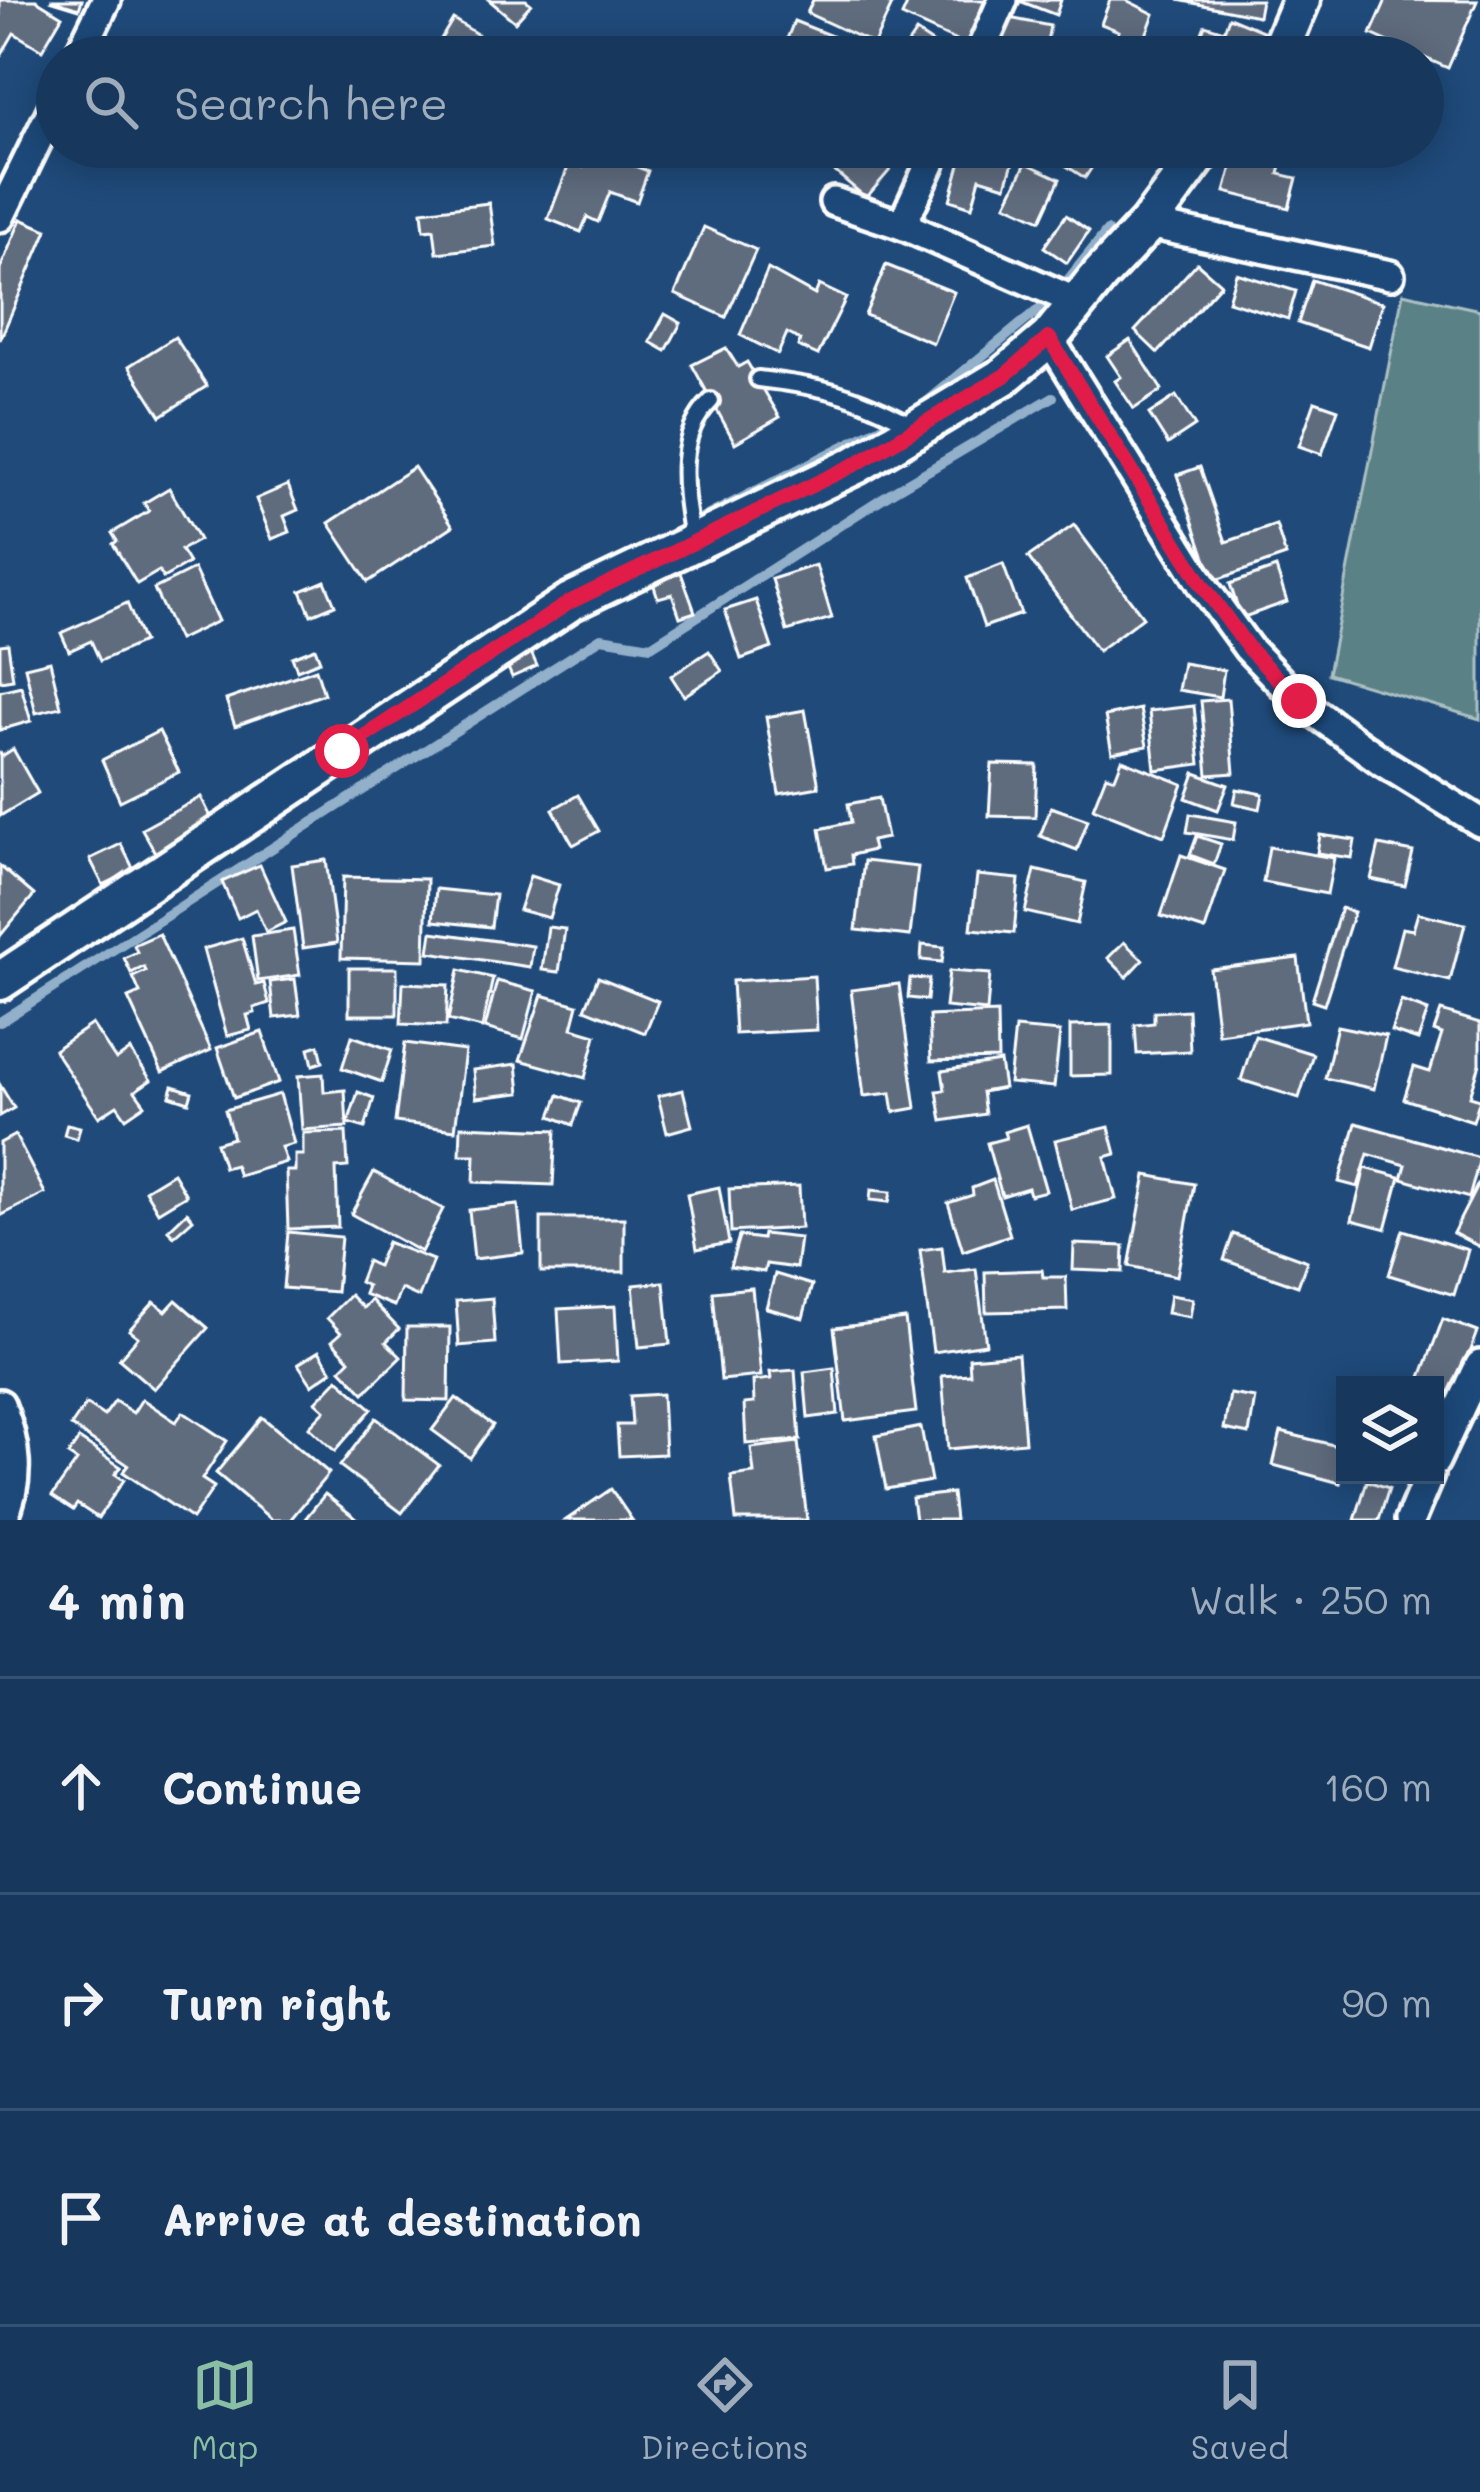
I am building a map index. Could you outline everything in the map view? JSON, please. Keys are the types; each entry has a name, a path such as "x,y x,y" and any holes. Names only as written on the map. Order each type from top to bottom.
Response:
{"main road":[{"path":"1285,36 1301,0"},
{"path":"0,981 570,602 693,545 919,428 1004,376 1049,338 1148,224 1189,168"}],"street":[{"path":"88,36 106,0"},
{"path":"988,36 1004,0"},
{"path":"0,217 36,143"},
{"path":"902,225 928,168"},
{"path":"835,202 902,225 1077,302"},
{"path":"1148,224 1390,274"},
{"path":"1049,338 1203,586 1249,649 1299,701 1383,762 1480,822"},
{"path":"1444,1442 1480,1365"},
{"path":"0,1404 14,1439 13,1482 2,1520"},
{"path":"1410,1520 1425,1484"}],"lane":[{"path":"758,379 832,388 919,428"},
{"path":"693,545 685,491 688,430 711,400"}],"green space":[{"path":"1403,293 1480,310 1480,719 1328,674"}],"building":[{"path":"0,0 36,0 62,16 50,36 36,36 36,46 14,33 0,57"},
{"path":"50,0 82,0 79,9"},
{"path":"489,0 526,0 531,4 515,22"},
{"path":"813,0 881,0 892,5 878,36 857,36 807,13"},
{"path":"909,0 999,0 983,36 946,36 902,16"},
{"path":"1017,0 1061,0 1056,15"},
{"path":"1110,0 1126,0 1154,14 1146,36 1117,36 1119,31 1101,24"},
{"path":"1178,0 1261,0 1258,16"},
{"path":"1386,0 1477,1 1448,68 1444,66 1444,36 1371,34"},
{"path":"1229,17 1263,31 1261,36 1201,36 1205,25 1224,31"},
{"path":"1009,18 1050,26 1048,36 1005,36"},
{"path":"453,19 480,36 443,36"},
{"path":"794,21 832,36 788,36"},
{"path":"568,168 648,171 637,202 610,192 598,222 587,217 581,232 548,219"},
{"path":"831,168 892,168 866,198"},
{"path":"959,168 1011,168 1006,186 980,178 972,207 950,200"},
{"path":"1024,168 1037,168 1060,179 1041,220 1006,204"},
{"path":"1070,168 1091,168 1085,178"},
{"path":"1232,168 1281,168 1279,174 1297,178 1289,208 1225,192"},
{"path":"489,203 495,246 437,253 434,229 424,230 422,211"},
{"path":"1066,215 1089,231 1067,263 1044,247"},
{"path":"21,219 47,230 0,340 0,269"},
{"path":"704,227 756,250 726,317 675,294"},
{"path":"1197,263 1221,284 1158,353 1135,331"},
{"path":"886,265 954,292 933,343 865,315"},
{"path":"768,269 815,295 819,285 846,298 818,355 798,346 800,340 787,333 778,354 740,335"},
{"path":"1236,273 1296,291 1288,319 1228,301"},
{"path":"1312,280 1383,303 1369,347 1298,323"},
{"path":"665,314 681,323 666,351 650,342"},
{"path":"175,337 207,386 161,416 129,366"},
{"path":"1130,340 1162,390 1134,409 1115,381 1121,377 1107,356"},
{"path":"726,348 738,367 747,362 780,417 735,443 692,365"},
{"path":"1176,396 1195,426 1168,444 1149,414"},
{"path":"1315,401 1338,409 1322,454 1299,446"},
{"path":"414,467 453,526 368,582 329,523"},
{"path":"1200,467 1226,542 1276,525 1286,556 1213,581 1177,475"},
{"path":"288,485 298,510 284,516 290,532 272,539 256,499"},
{"path":"169,488 199,540 181,550 189,563 163,578 159,571 137,584 113,544 117,541 112,533 149,511 144,503"},
{"path":"1074,525 1143,617 1098,651 1028,557"},
{"path":"1003,564 1021,614 984,627 967,578"},
{"path":"816,565 832,618 787,631 772,579"},
{"path":"679,567 695,612 680,617 672,594 658,598 651,577"},
{"path":"1276,568 1287,602 1241,618 1230,584"},
{"path":"194,569 218,621 178,640 154,589"},
{"path":"325,581 335,605 311,615 301,591"},
{"path":"756,600 772,648 741,659 725,610"},
{"path":"127,603 143,642 100,661 91,641 69,651 61,633"},
{"path":"8,644 13,679 0,681 0,645"},
{"path":"315,648 320,661 297,670 292,657"},
{"path":"529,648 537,666 512,677 504,659"},
{"path":"709,651 722,671 684,696 671,676"},
{"path":"50,661 61,707 36,713 25,667"},
{"path":"1183,663 1224,670 1220,697 1178,690"},
{"path":"316,669 324,694 235,726 226,700"},
{"path":"21,686 31,721 0,730 0,691"},
{"path":"1228,699 1234,773 1208,775 1201,701"},
{"path":"1194,706 1200,764 1155,770 1149,711"},
{"path":"1140,709 1147,746 1112,753 1105,716"},
{"path":"805,710 819,787 779,794 766,717"},
{"path":"159,731 179,772 120,801 102,760"},
{"path":"13,749 38,793 0,816 0,752 2,756"},
{"path":"1122,760 1183,784 1164,836 1093,808 1106,775 1115,778"},
{"path":"992,764 1037,765 1035,817 989,816"},
{"path":"1195,773 1228,785 1218,810 1186,798"},
{"path":"1237,789 1263,794 1260,809 1234,803"},
{"path":"578,795 599,831 573,845 553,809"},
{"path":"201,797 215,825 157,856 142,829"},
{"path":"879,798 887,838 871,841 873,850 851,855 852,864 827,868 820,829 851,822 848,804"},
{"path":"1051,807 1088,820 1077,850 1040,836"},
{"path":"1190,814 1236,822 1233,840 1187,832"},
{"path":"1320,835 1355,840 1352,858 1317,853"},
{"path":"1197,836 1221,844 1214,864 1190,855"},
{"path":"121,844 134,870 103,885 90,859"},
{"path":"1379,845 1413,852 1405,886 1371,879"},
{"path":"1269,847 1334,858 1327,894 1263,882"},
{"path":"1181,855 1225,870 1205,930 1161,916"},
{"path":"326,860 337,943 303,948 292,865"},
{"path":"864,861 918,867 910,936 856,930"},
{"path":"260,865 286,922 266,932 256,909 238,918 222,882"},
{"path":"0,866 34,895 0,936"},
{"path":"1035,870 1086,882 1077,924 1025,912"},
{"path":"977,875 1019,879 1014,933 971,929"},
{"path":"530,876 559,885 549,918 519,910"},
{"path":"343,877 427,879 425,960 341,958"},
{"path":"436,889 495,895 491,927 433,921"},
{"path":"1341,908 1354,912 1324,1005 1312,1001"},
{"path":"1418,913 1465,924 1450,981 1392,967 1402,928 1413,930"},
{"path":"548,927 565,929 559,972 542,970"},
{"path":"293,930 300,975 258,981 252,936"},
{"path":"432,932 533,946 530,967 429,952"},
{"path":"159,934 211,1050 162,1072 128,998 140,993 133,977 146,971 144,967 131,973 124,958 137,952 134,945"},
{"path":"242,938 256,985 264,983 269,1003 247,1015 251,1030 227,1036 203,949"},
{"path":"1124,942 1143,960 1127,977 1108,958"},
{"path":"922,945 944,947 942,962 921,960"},
{"path":"1298,958 1306,1022 1218,1034 1210,969"},
{"path":"349,968 397,968 397,1015 349,1015"},
{"path":"459,970 493,978 482,1028 448,1020"},
{"path":"949,971 990,974 987,1011 945,1007"},
{"path":"814,976 817,1030 735,1034 732,981"},
{"path":"598,977 658,1001 645,1033 585,1009"},
{"path":"910,978 929,979 927,1000 908,998"},
{"path":"295,979 300,1015 274,1018 270,982"},
{"path":"497,981 536,991 523,1039 485,1028"},
{"path":"403,983 448,985 446,1026 401,1024"},
{"path":"899,984 916,1108 894,1112 891,1093 864,1096 851,990"},
{"path":"542,995 578,1005 572,1028 596,1035 585,1078 520,1060"},
{"path":"1401,1001 1428,1011 1418,1040 1391,1031"},
{"path":"1188,1010 1190,1051 1137,1054 1135,1025 1154,1023 1154,1012"},
{"path":"1441,1011 1480,1023 1480,1064 1470,1096 1480,1099 1473,1121 1404,1099 1414,1067 1430,1072 1442,1034 1434,1031"},
{"path":"997,1013 998,1059 931,1061 929,1016"},
{"path":"92,1024 116,1060 130,1050 151,1080 135,1091 145,1105 126,1118 117,1105 99,1117 54,1050"},
{"path":"1112,1025 1112,1075 1070,1076 1070,1026"},
{"path":"1337,1026 1386,1036 1374,1089 1325,1078"},
{"path":"1015,1028 1060,1032 1054,1087 1009,1083"},
{"path":"262,1032 279,1082 234,1098 217,1048"},
{"path":"352,1036 392,1050 382,1082 342,1068"},
{"path":"1255,1036 1313,1054 1299,1098 1241,1080"},
{"path":"405,1043 465,1051 455,1130 395,1122"},
{"path":"319,1045 323,1062 313,1065 309,1048"},
{"path":"1000,1062 1004,1088 982,1092 985,1114 942,1121 937,1091 945,1090 942,1071"},
{"path":"517,1064 520,1093 476,1098 473,1070"},
{"path":"323,1074 324,1092 345,1090 347,1127 302,1130 298,1076"},
{"path":"0,1085 14,1108 0,1116"},
{"path":"173,1086 192,1092 189,1102 170,1096"},
{"path":"683,1090 692,1126 667,1133 658,1096"},
{"path":"358,1092 374,1098 365,1128 348,1123"},
{"path":"280,1094 294,1144 281,1147 286,1162 239,1176 235,1165 224,1168 216,1143 233,1138 225,1110"},
{"path":"559,1095 581,1103 573,1125 551,1116"},
{"path":"1356,1123 1480,1158 1469,1198 1402,1179 1406,1165 1368,1154 1358,1187 1339,1182"},
{"path":"67,1124 80,1127 77,1139 64,1135"},
{"path":"1027,1125 1046,1191 1030,1195 1028,1188 1002,1196 987,1143"},
{"path":"461,1126 556,1130 553,1185 474,1182 475,1155 460,1155"},
{"path":"1109,1127 1116,1154 1105,1157 1116,1199 1072,1210 1055,1140"},
{"path":"346,1132 348,1167 336,1168 338,1227 288,1229 286,1171 295,1171 295,1155 303,1155 303,1133"},
{"path":"15,1135 45,1193 0,1216 0,1143"},
{"path":"1365,1168 1400,1177 1386,1229 1352,1220"},
{"path":"374,1172 443,1209 421,1252 351,1214"},
{"path":"173,1173 186,1195 158,1212 145,1190"},
{"path":"1146,1175 1194,1184 1177,1276 1129,1266"},
{"path":"993,1180 1010,1235 963,1251 948,1203 973,1195 972,1188"},
{"path":"1480,1182 1480,1247 1453,1233"},
{"path":"799,1186 801,1228 731,1232 729,1189"},
{"path":"719,1187 729,1243 697,1249 687,1194"},
{"path":"871,1190 891,1192 889,1202 870,1200"},
{"path":"518,1205 523,1253 474,1259 469,1210"},
{"path":"187,1212 193,1219 174,1236 168,1230"},
{"path":"541,1218 624,1218 624,1272 541,1272"},
{"path":"1403,1230 1468,1250 1454,1295 1389,1275"},
{"path":"288,1232 341,1237 336,1292 283,1288"},
{"path":"763,1234 800,1238 796,1268 766,1264 764,1272 730,1267 739,1236 762,1239"},
{"path":"1233,1234 1307,1261 1298,1286 1224,1260"},
{"path":"387,1242 433,1260 419,1297 401,1289 394,1306 364,1294 367,1286 359,1282 367,1261 377,1266"},
{"path":"1074,1244 1124,1246 1123,1272 1073,1270"},
{"path":"942,1247 945,1273 976,1269 986,1344 933,1352 920,1250"},
{"path":"1042,1270 1043,1277 1066,1277 1067,1310 986,1312 985,1272"},
{"path":"775,1274 812,1285 803,1318 766,1308"},
{"path":"664,1282 670,1344 639,1347 633,1285"},
{"path":"752,1288 761,1376 721,1380 713,1292"},
{"path":"350,1295 363,1308 371,1300 399,1329 386,1342 401,1357 364,1393 341,1369 350,1360 332,1341 341,1333 327,1318"},
{"path":"1170,1295 1193,1299 1190,1317 1167,1313"},
{"path":"492,1298 495,1343 459,1346 456,1301"},
{"path":"176,1300 208,1328 154,1389 119,1359 138,1337 129,1330 154,1302 166,1311"},
{"path":"615,1306 618,1361 561,1364 558,1309"},
{"path":"905,1319 916,1412 845,1421 834,1328"},
{"path":"1443,1319 1478,1332 1444,1419 1444,1376 1421,1376"},
{"path":"407,1327 450,1327 449,1401 406,1400"},
{"path":"319,1351 332,1371 312,1385 298,1364"},
{"path":"1018,1354 1025,1442 948,1449 942,1376 970,1374 969,1358"},
{"path":"834,1368 838,1414 808,1418 804,1372"},
{"path":"795,1370 800,1440 746,1444 744,1404 754,1403 753,1381 771,1379 770,1372"},
{"path":"338,1379 372,1409 335,1451 309,1427 325,1410 316,1402"},
{"path":"662,1394 665,1454 619,1456 617,1425 632,1425 630,1396"},
{"path":"1230,1394 1255,1398 1249,1434 1224,1429"},
{"path":"456,1398 493,1425 470,1458 432,1430"},
{"path":"142,1399 176,1422 183,1412 227,1441 202,1479 214,1487 192,1519 123,1472 128,1465 71,1426 86,1404 104,1416 115,1401 133,1413"},
{"path":"262,1417 329,1473 290,1520 272,1520 216,1473"},
{"path":"376,1418 439,1465 402,1513 340,1466"},
{"path":"921,1427 931,1481 886,1489 876,1436"},
{"path":"1281,1432 1336,1446 1336,1482 1273,1465"},
{"path":"79,1439 121,1467 115,1474 124,1480 98,1518 52,1496 77,1461 68,1455"},
{"path":"798,1442 807,1520 736,1520 731,1476 754,1473 751,1448"},
{"path":"1366,1484 1389,1488 1379,1520 1355,1520"},
{"path":"611,1489 632,1520 566,1520"},
{"path":"952,1493 955,1520 915,1520 912,1498"},
{"path":"325,1494 358,1520 304,1520"}],"waterway":[{"path":"923,405 1055,296 1107,231"},
{"path":"0,1022 601,638 651,646 892,492 1053,397"},
{"path":"699,520 901,417"}],"route":[{"path":"342,751 570,602 856,464 1004,376 1049,338 1203,586 1249,649 1299,701"}]}
